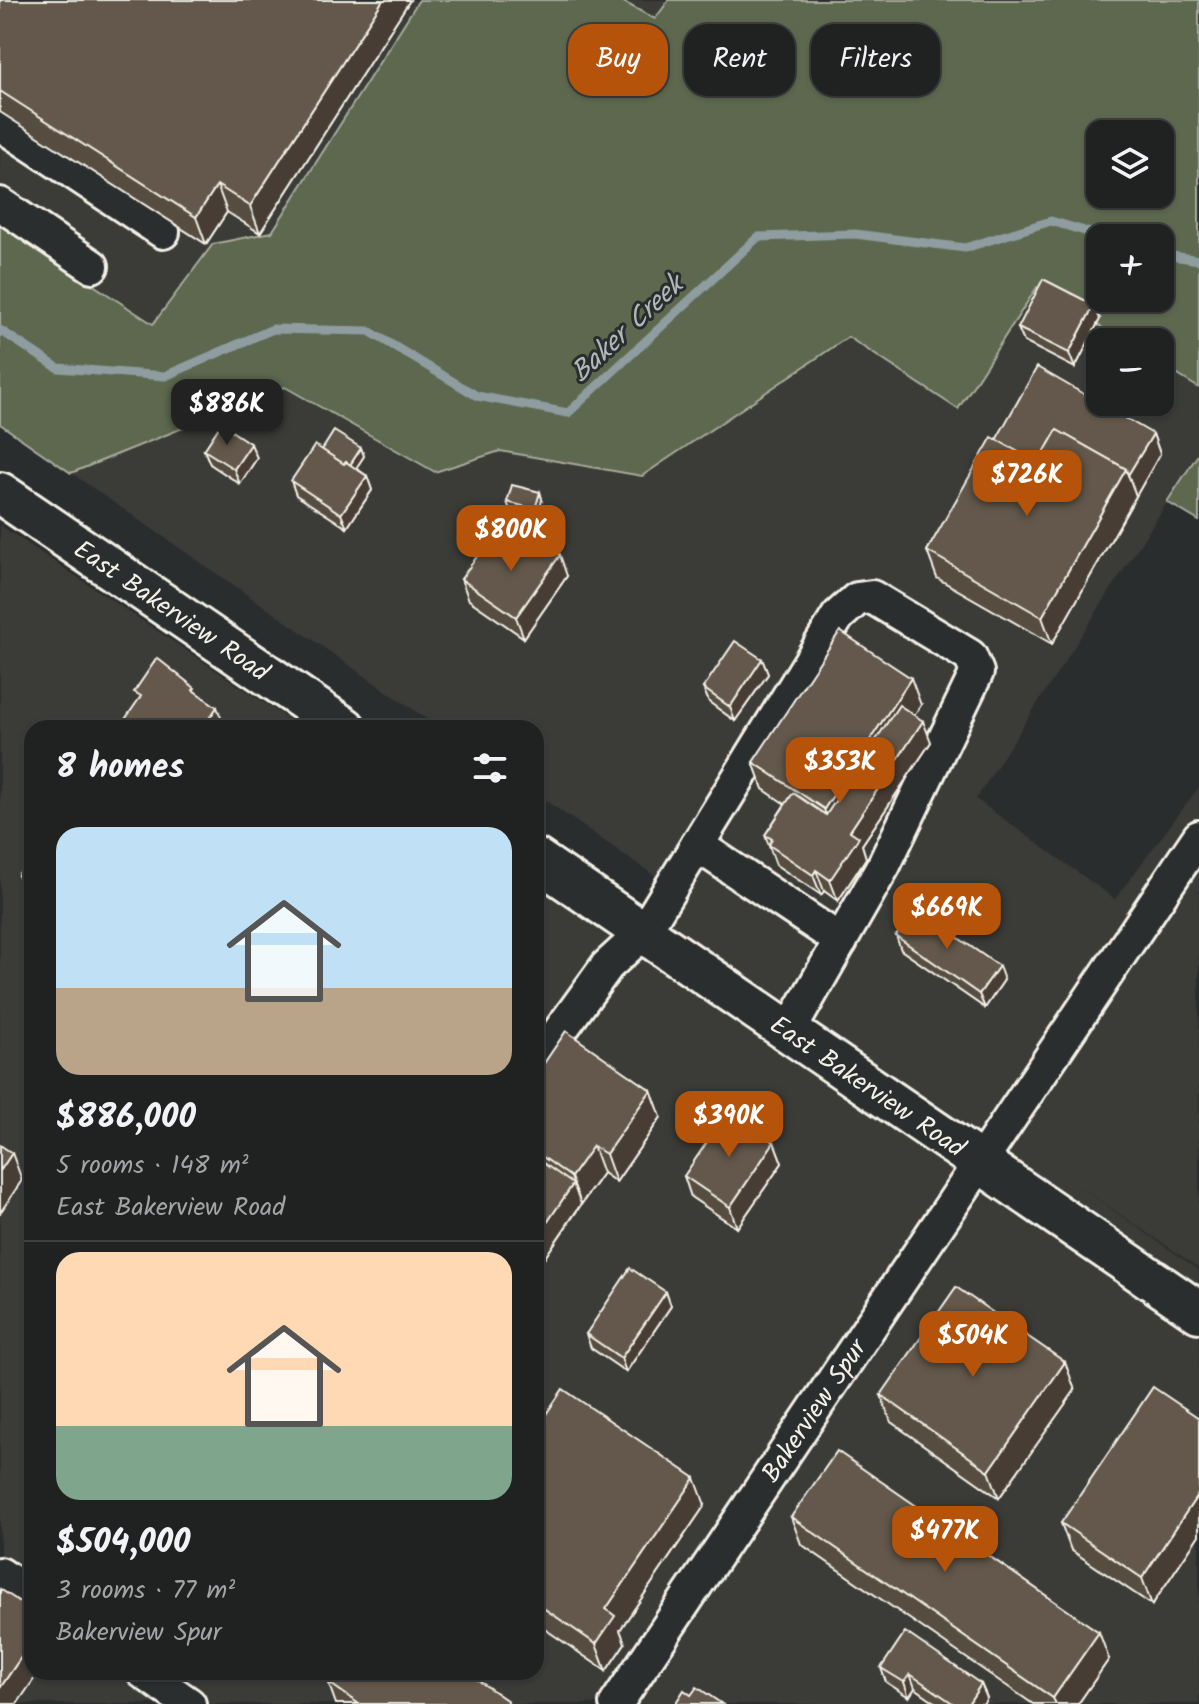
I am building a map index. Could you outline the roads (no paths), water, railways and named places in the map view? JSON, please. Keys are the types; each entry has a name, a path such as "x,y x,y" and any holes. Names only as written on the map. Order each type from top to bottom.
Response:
{"main road":[{"name":"East Bakerview Road","path":"0,493 333,720"},
{"name":"East Bakerview Road","path":"544,865 979,1165 1199,1312"}],"street":[{"path":"0,124 163,232"},
{"path":"0,204 92,266"},
{"path":"544,1053 607,966 643,933 847,605 872,597 970,656 977,672 884,865 788,1033"},
{"name":"Bakerview Spur","path":"616,1704 1199,837"},
{"path":"697,845 841,941"},
{"path":"0,1574 24,1590"},
{"path":"154,1680 189,1704"}],"waterway":[{"name":"Baker Creek","path":"0,330 58,368 165,376 273,329 369,331 477,396 568,413 758,237 855,234 965,248 1051,221 1086,231"},
{"name":"Baker Creek","path":"1174,256 1199,260"}]}
